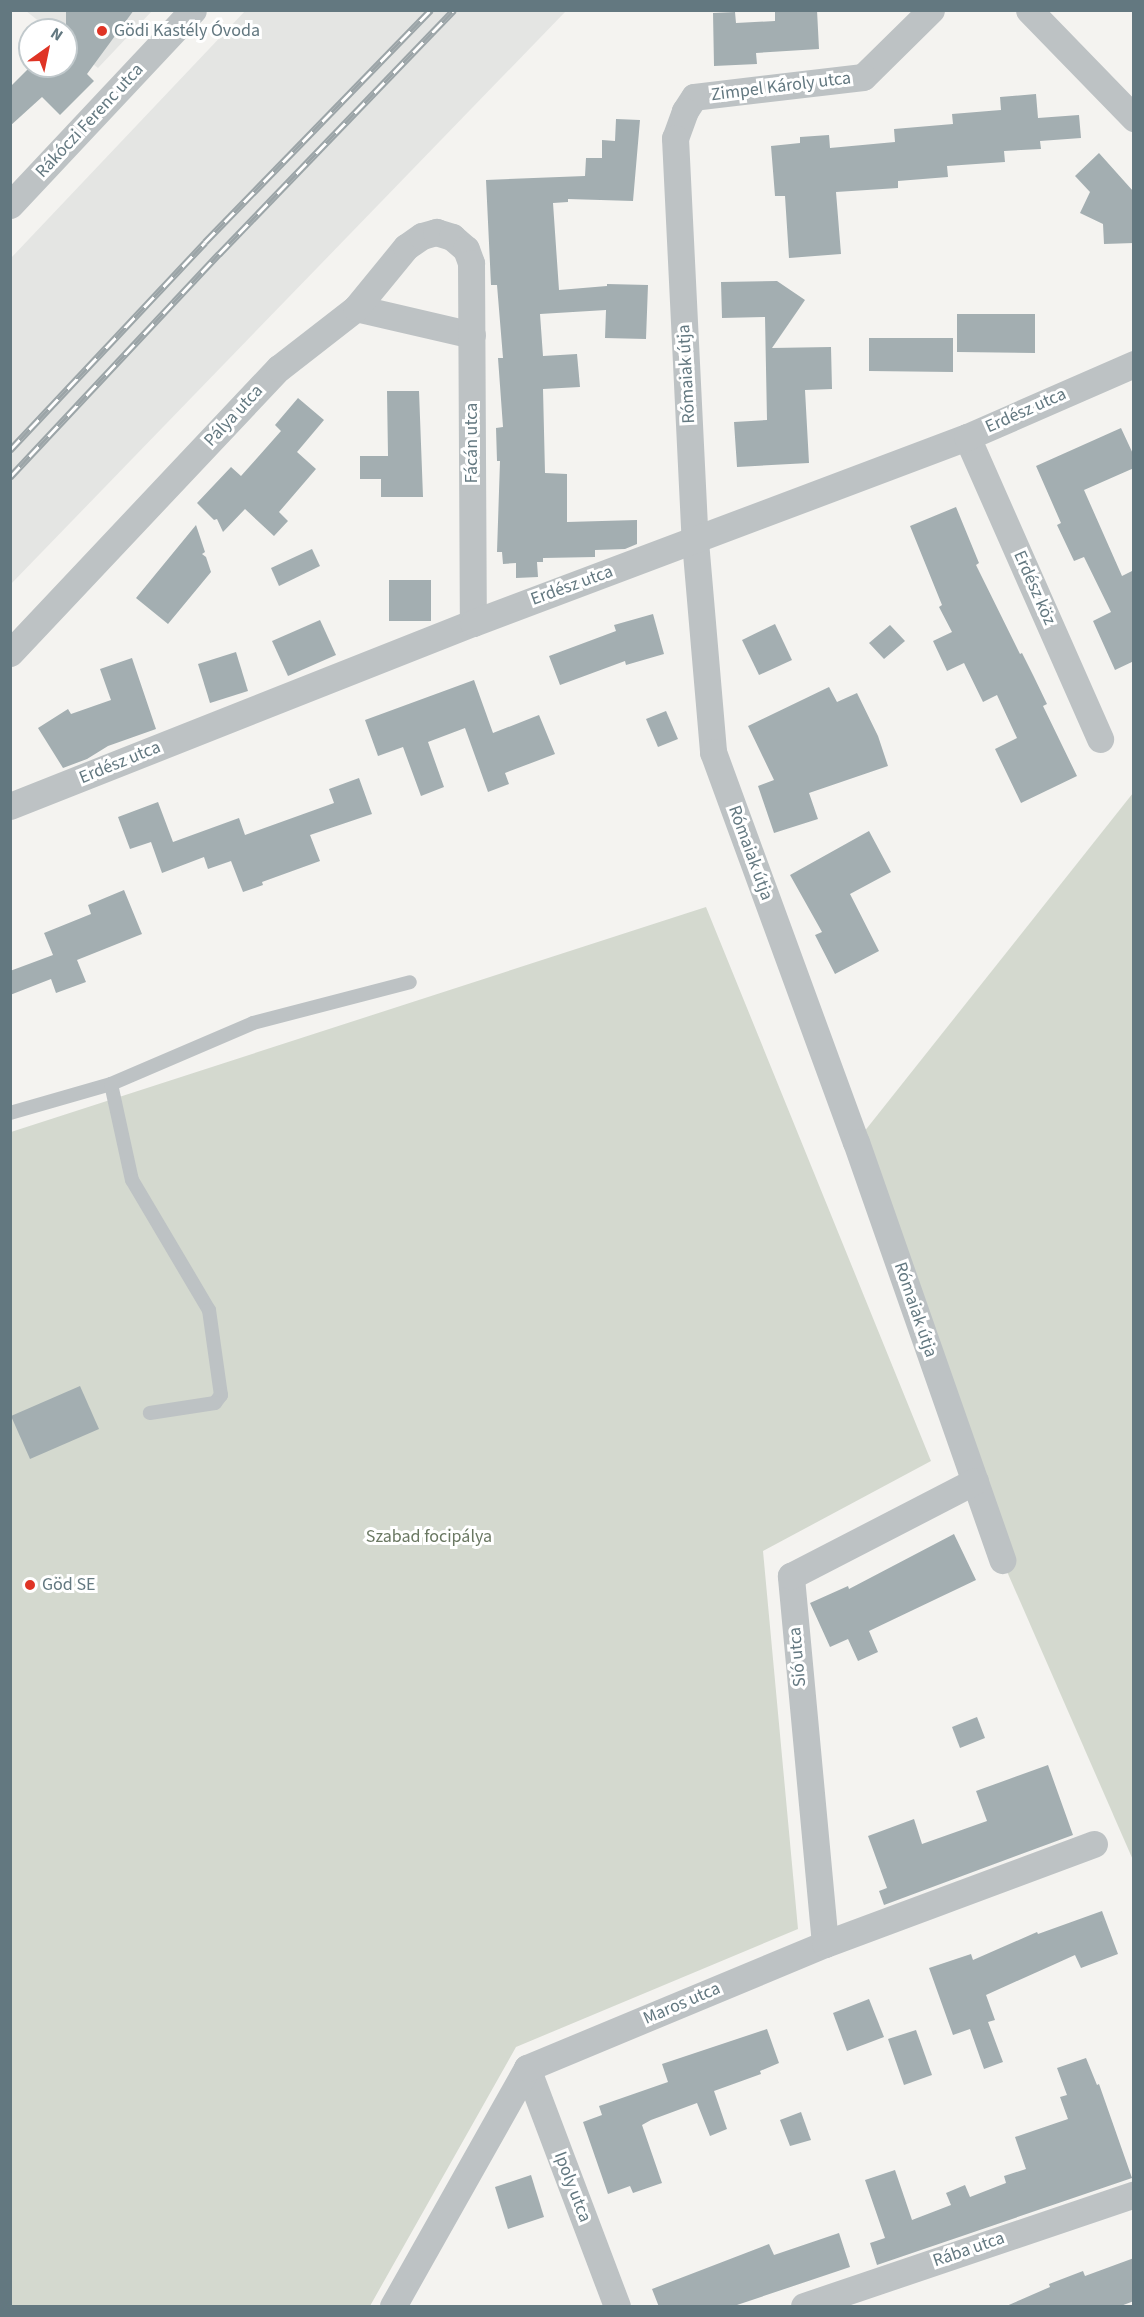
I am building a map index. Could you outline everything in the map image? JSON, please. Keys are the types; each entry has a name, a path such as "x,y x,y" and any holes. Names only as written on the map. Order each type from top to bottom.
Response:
{"street":[{"name":"Rákóczi Ferenc utca","path":"13,198 193,10"},
{"name":"Zimpel Károly utca","path":"685,111 693,97 863,77 931,10"},
{"path":"1029,10 1134,118"},
{"name":"Rómaiak útja","path":"685,111 675,138 695,541 713,753 856,1142 1002,1560"},
{"name":"Pálya utca","path":"10,654 279,368 356,308 406,247 422,236 436,232 452,237 466,249 471,263"},
{"name":"Fácán utca","path":"471,263 472,623"},
{"path":"356,308 472,335"},
{"name":"Erdész utca","path":"10,806 472,623 967,437 1134,364"},
{"name":"Erdész köz","path":"967,437 1100,739"},
{"name":"Sió utca","path":"825,1944 791,1576 975,1481"},
{"name":"Maros utca","path":"527,2068 825,1944 1094,1844"},
{"path":"393,2307 527,2068"},
{"name":"Ipoly utca","path":"527,2068 617,2307"},
{"name":"Rába utca","path":"804,2307 1134,2194"}],"lane":[{"path":"10,1113 111,1084 253,1023 410,982"},
{"path":"111,1084 132,1180 209,1310 221,1395 215,1404 150,1413"}],"shaded area":[{"path":"26,11 152,11 98,68 78,52 78,18 35,18"},
{"path":"245,11 566,11 11,584 11,258"}],"green space":[{"path":"1133,793 1133,1860 1002,1560 856,1142"},
{"name":"Szabad focipálya","path":"706,907 931,1461 763,1551 798,1929 516,2047 370,2306 11,2306 11,1132"}],"building":[{"path":"66,10 134,10 87,74 94,81 60,115 42,97 10,126 10,87 19,78 78,78 78,18 66,18"},
{"path":"775,10 817,10 819,49 756,53 757,64 714,66 713,13 735,12 736,23 775,21"},
{"path":"1036,94 1038,118 1079,115 1081,138 1040,141 1041,149 1004,151 1005,162 947,166 948,177 898,181 898,188 836,192 841,254 789,258 785,196 775,196 771,146 800,143 800,137 829,135 830,148 895,142 894,129 953,124 952,114 1001,110 1000,97"},
{"path":"616,119 640,120 633,201 568,199 568,202 553,203 559,290 607,286 607,284 648,285 646,339 605,338 606,310 540,314 543,356 577,354 580,387 543,389 545,473 567,474 567,522 637,520 637,544 625,549 595,550 595,557 543,558 543,562 537,562 538,577 516,578 516,563 503,564 502,552 497,552 500,461 497,461 496,428 503,427 498,358 503,358 497,285 491,285 486,180 585,176 586,158 602,158 602,140 615,141"},
{"path":"1099,153 1133,191 1134,243 1104,244 1103,224 1080,213 1090,192 1075,176"},
{"path":"777,281 805,300 772,348 831,347 832,389 805,390 809,463 737,467 734,422 767,420 765,317 722,318 721,282"},
{"path":"957,314 1035,314 1035,353 957,352"},
{"path":"869,338 953,338 953,372 869,371"},
{"path":"387,391 419,391 423,497 381,497 381,479 360,479 360,456 388,456"},
{"path":"298,398 324,420 297,452 316,469 279,512 288,521 274,536 245,509 223,532 217,519 214,520 197,503 231,467 241,476 281,431 275,425"},
{"path":"1121,428 1134,456 1134,468 1084,490 1122,576 1134,570 1134,661 1115,670 1093,621 1111,612 1084,557 1074,561 1057,525 1061,523 1036,466"},
{"path":"956,507 979,563 976,565 1047,704 1043,706 1077,776 1021,803 995,749 1017,738 997,695 983,702 964,663 947,671 933,641 952,632 939,607 942,605 910,526"},
{"path":"196,525 205,552 202,554 206,557 211,572 168,624 136,598"},
{"path":"312,549 320,566 279,586 271,568"},
{"path":"389,580 431,580 431,621 389,621"},
{"path":"653,614 664,654 626,665 625,661 560,685 549,656 616,631 614,625"},
{"path":"320,620 336,655 288,676 272,641"},
{"path":"775,624 792,660 759,675 742,640"},
{"path":"890,625 905,641 884,659 869,643"},
{"path":"236,652 248,691 210,703 198,664"},
{"path":"132,658 156,729 108,746 87,759 63,768 38,728 68,709 71,714 111,700 100,669"},
{"path":"474,680 493,733 539,715 555,754 505,773 509,784 488,792 465,728 428,742 444,787 421,796 403,747 378,756 365,720"},
{"path":"829,687 837,702 857,693 878,736 888,766 809,793 818,819 774,833 758,786 774,780 748,726"},
{"path":"666,711 678,739 658,747 646,719"},
{"path":"359,778 372,814 310,835 320,861 262,882 263,885 243,892 231,861 208,869 204,857 162,873 151,842 130,849 118,817 158,802 173,842 239,818 245,835 334,803 329,789"},
{"path":"869,831 891,872 850,894 879,951 835,974 815,935 822,932 790,875"},
{"path":"124,890 142,934 77,960 86,982 56,993 51,979 10,995 10,971 53,955 44,933 91,914 88,905"},
{"path":"80,1386 99,1429 30,1459 11,1416"},
{"path":"954,1534 976,1580 869,1631 878,1652 858,1661 848,1639 830,1647 810,1603 848,1586 849,1589"},
{"path":"977,1717 985,1738 960,1748 952,1727"},
{"path":"1048,1765 1073,1835 884,1905 879,1891 887,1888 868,1836 914,1819 922,1844 987,1821 976,1791"},
{"path":"1102,1911 1118,1954 1081,1968 1075,1955 986,1995 995,2020 988,2022 1003,2062 984,2069 970,2029 953,2035 929,1968 971,1954 973,1960 1037,1932 1038,1934"},
{"path":"869,1999 884,2037 847,2051 833,2013"},
{"path":"767,2029 779,2063 760,2071 761,2074 714,2091 727,2129 710,2136 697,2103 651,2120 642,2125 662,2183 633,2193 630,2186 608,2194 583,2122 602,2115 599,2106 668,2082 662,2064"},
{"path":"916,2030 932,2075 904,2085 888,2039"},
{"path":"1086,2058 1097,2085 1099,2084 1132,2178 877,2265 870,2243 885,2238 865,2180 895,2170 912,2220 951,2205 946,2193 965,2185 970,2197 1006,2183 1004,2176 1026,2169 1015,2137 1068,2119 1060,2097 1067,2095 1057,2068"},
{"path":"801,2112 811,2140 790,2146 780,2120"},
{"path":"531,2175 544,2217 508,2229 495,2187"},
{"path":"839,2233 850,2267 731,2307 659,2307 652,2289 769,2244 774,2255"},
{"path":"1134,2258 1134,2301 1118,2307 1004,2307 1050,2287 1049,2284 1083,2271 1085,2276"}],"railway":[{"path":"10,450 205,242 431,10"},
{"path":"10,477 219,254 454,10"}],"place":[{"name":"Gödi Kastély Óvoda","path":"102,31"},
{"name":"Göd SE","path":"30,1585"}]}
